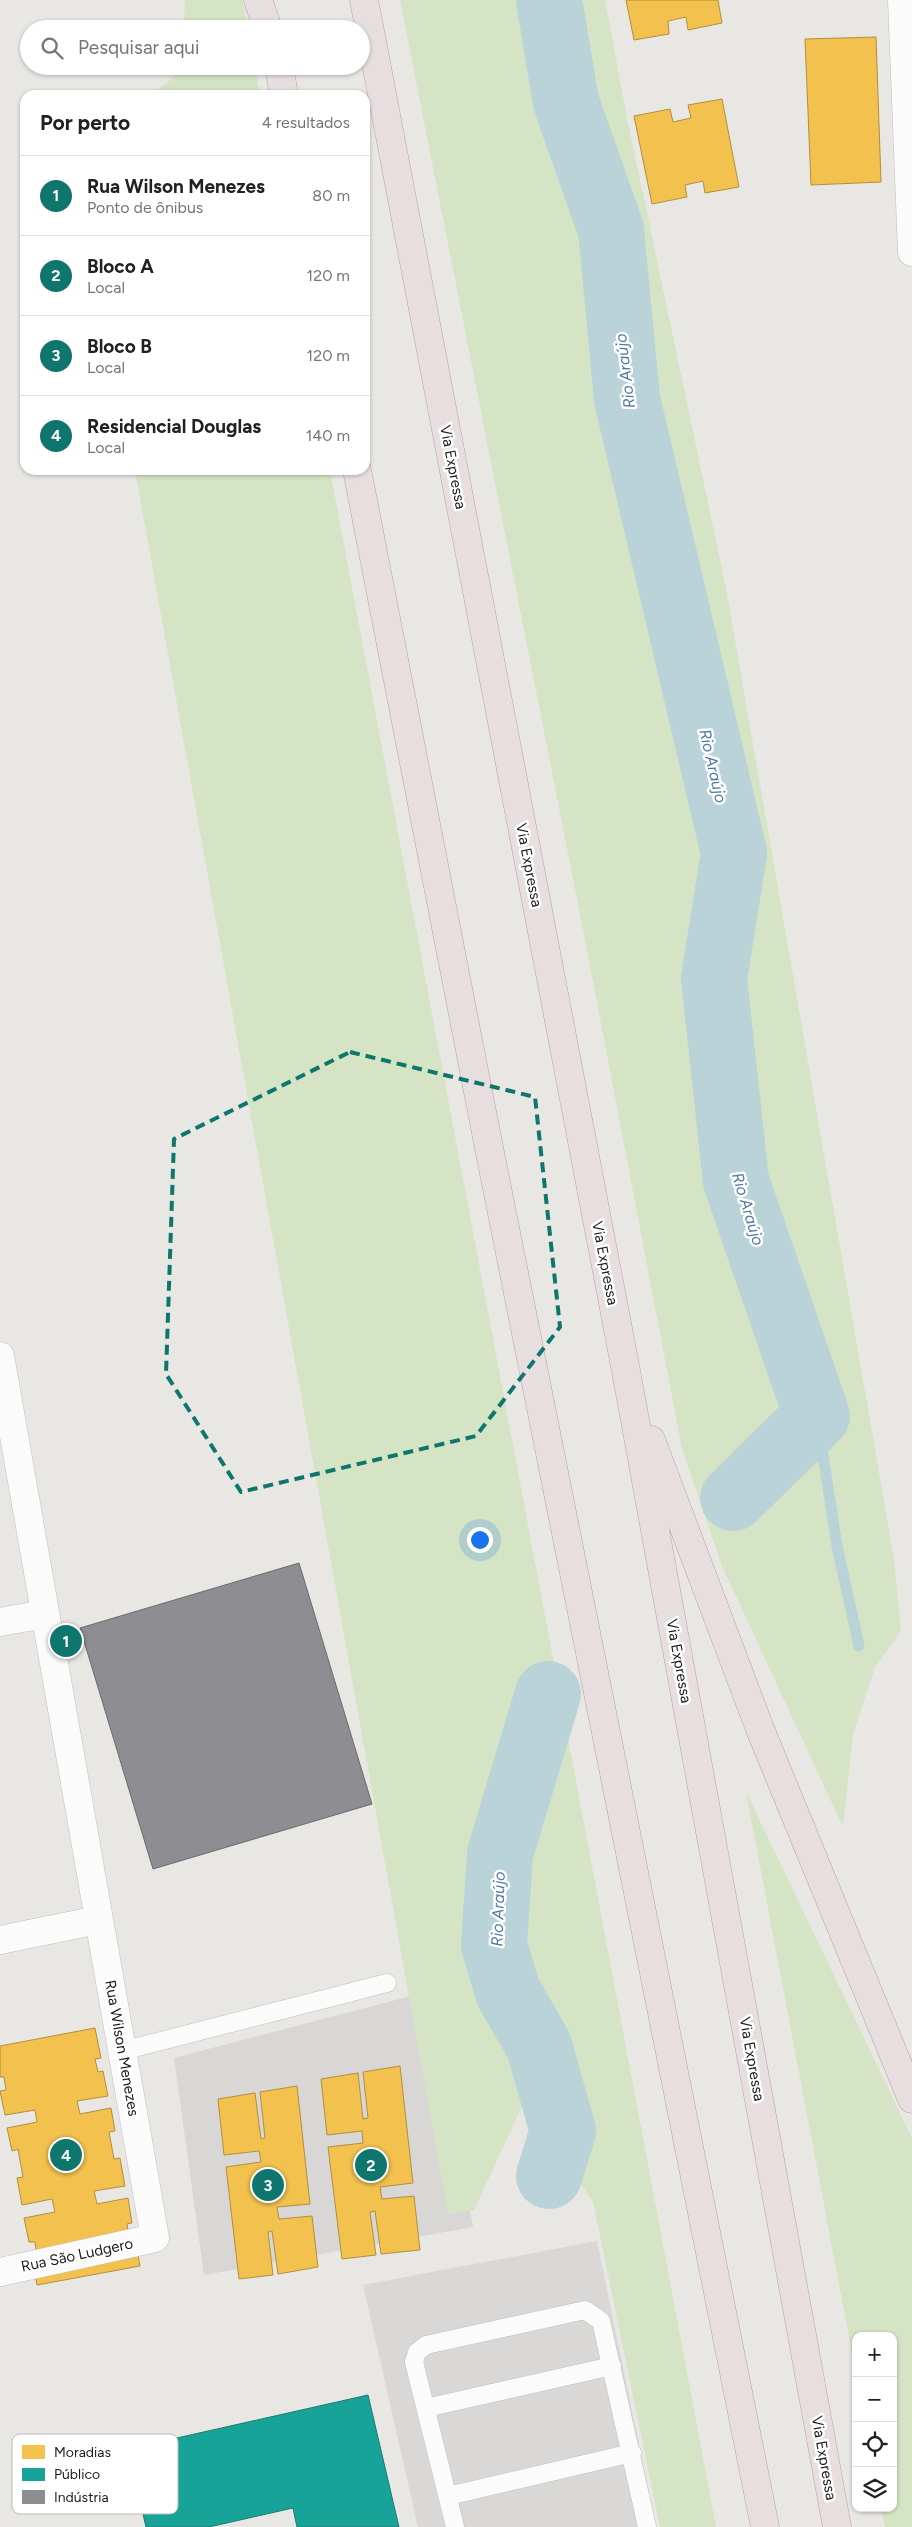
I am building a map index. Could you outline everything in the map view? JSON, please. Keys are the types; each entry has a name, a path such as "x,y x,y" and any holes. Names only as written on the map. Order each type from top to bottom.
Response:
{"highway":[{"path":"258,0 266,20"},
{"path":"266,0 269,20"},
{"name":"Via Expressa","path":"364,0 368,20"},
{"name":"Via Expressa","path":"370,31 626,1371 837,2527"},
{"path":"280,75 283,90"},
{"path":"358,475 492,1162 765,2527"},
{"path":"626,1371 760,1730 912,2099"}],"street":[{"path":"906,3 912,252"},
{"name":"Rua Wilson Menezes","path":"0,1356 155,2238"},
{"path":"0,1622 44,1614"},
{"path":"0,1940 98,1920"},
{"name":"Rua São Ludgero","path":"0,2272 155,2238"}],"lane":[{"path":"122,2051 387,1983"},
{"path":"456,2527 414,2362 417,2352 426,2345 585,2310 601,2321 647,2527"},
{"path":"426,2408 612,2366"},
{"path":"448,2496 632,2453"}],"highlighted area":[{"path":"350,1052 535,1097 560,1327 476,1436 241,1492 166,1374 174,1139"}],"shaded area":[{"path":"430,1991 473,2227 204,2275 174,2058"},
{"path":"597,2241 656,2527 418,2527 363,2285"}],"green space":[{"path":"185,0 242,0 246,20 184,20"},
{"path":"400,0 605,0 627,118 726,588 894,1559 901,1631 875,1667 853,1734 843,1827 722,1566 682,1449 586,945"},
{"path":"176,75 257,75 259,90 158,90"},
{"path":"136,475 331,475 716,2527 660,2527 593,2202 524,2102 474,2210 448,2214"},
{"path":"746,1792 912,2138 912,2527 885,2527 882,2512 897,2512 897,2332 852,2332 852,2353"}],"building: Moradias":[{"path":"626,0 718,0 722,23 688,30 686,17 668,21 669,34 634,40"},
{"path":"876,37 881,182 811,185 805,39"},
{"path":"722,99 739,187 705,193 703,181 685,185 687,197 652,204 634,116 670,109 673,122 691,118 688,105"},
{"path":"95,2028 101,2058 95,2059 98,2072 103,2071 108,2096 77,2101 80,2114 111,2108 115,2131 109,2132 114,2159 120,2158 125,2186 94,2191 97,2204 128,2198 132,2223 127,2224 129,2237 135,2236 140,2266 37,2285 32,2256 37,2255 35,2242 29,2242 24,2218 55,2212 52,2199 22,2205 17,2178 23,2177 18,2149 12,2151 7,2128 37,2122 35,2110 5,2115 0,2091 6,2090 4,2077 0,2077 0,2046"},
{"path":"400,2066 413,2183 380,2187 382,2199 414,2196 420,2250 381,2254 375,2211 370,2212 376,2255 342,2259 328,2147 363,2143 362,2131 327,2135 321,2079 358,2073 363,2119 368,2118 363,2072"},
{"path":"297,2086 310,2204 277,2207 279,2219 312,2216 318,2267 278,2274 272,2231 268,2232 273,2275 239,2279 226,2167 261,2162 259,2151 224,2155 218,2099 255,2093 261,2139 265,2138 260,2092"}],"building: Público":[{"path":"368,2395 399,2527 297,2527 293,2508 209,2527 146,2527 143,2514 178,2514 178,2438"}],"building: Indústria":[{"path":"299,1563 372,1804 153,1869 80,1628"}],"waterway":[{"name":"Rio Araújo","path":"549,0 566,102 611,230 627,399 734,853 714,979 736,1181 817,1416 733,1498"},
{"path":"817,1416 837,1546 859,1646"},
{"name":"Rio Araújo","path":"548,1694 500,1854 494,1945 508,1992 539,2046 563,2131 549,2176"}],"place":[{"name":"Rua Wilson Menezes","path":"66,1641"},
{"name":"Residencial Douglas","path":"66,2155"},
{"name":"Bloco A","path":"371,2165"},
{"name":"Bloco B","path":"268,2185"}]}
